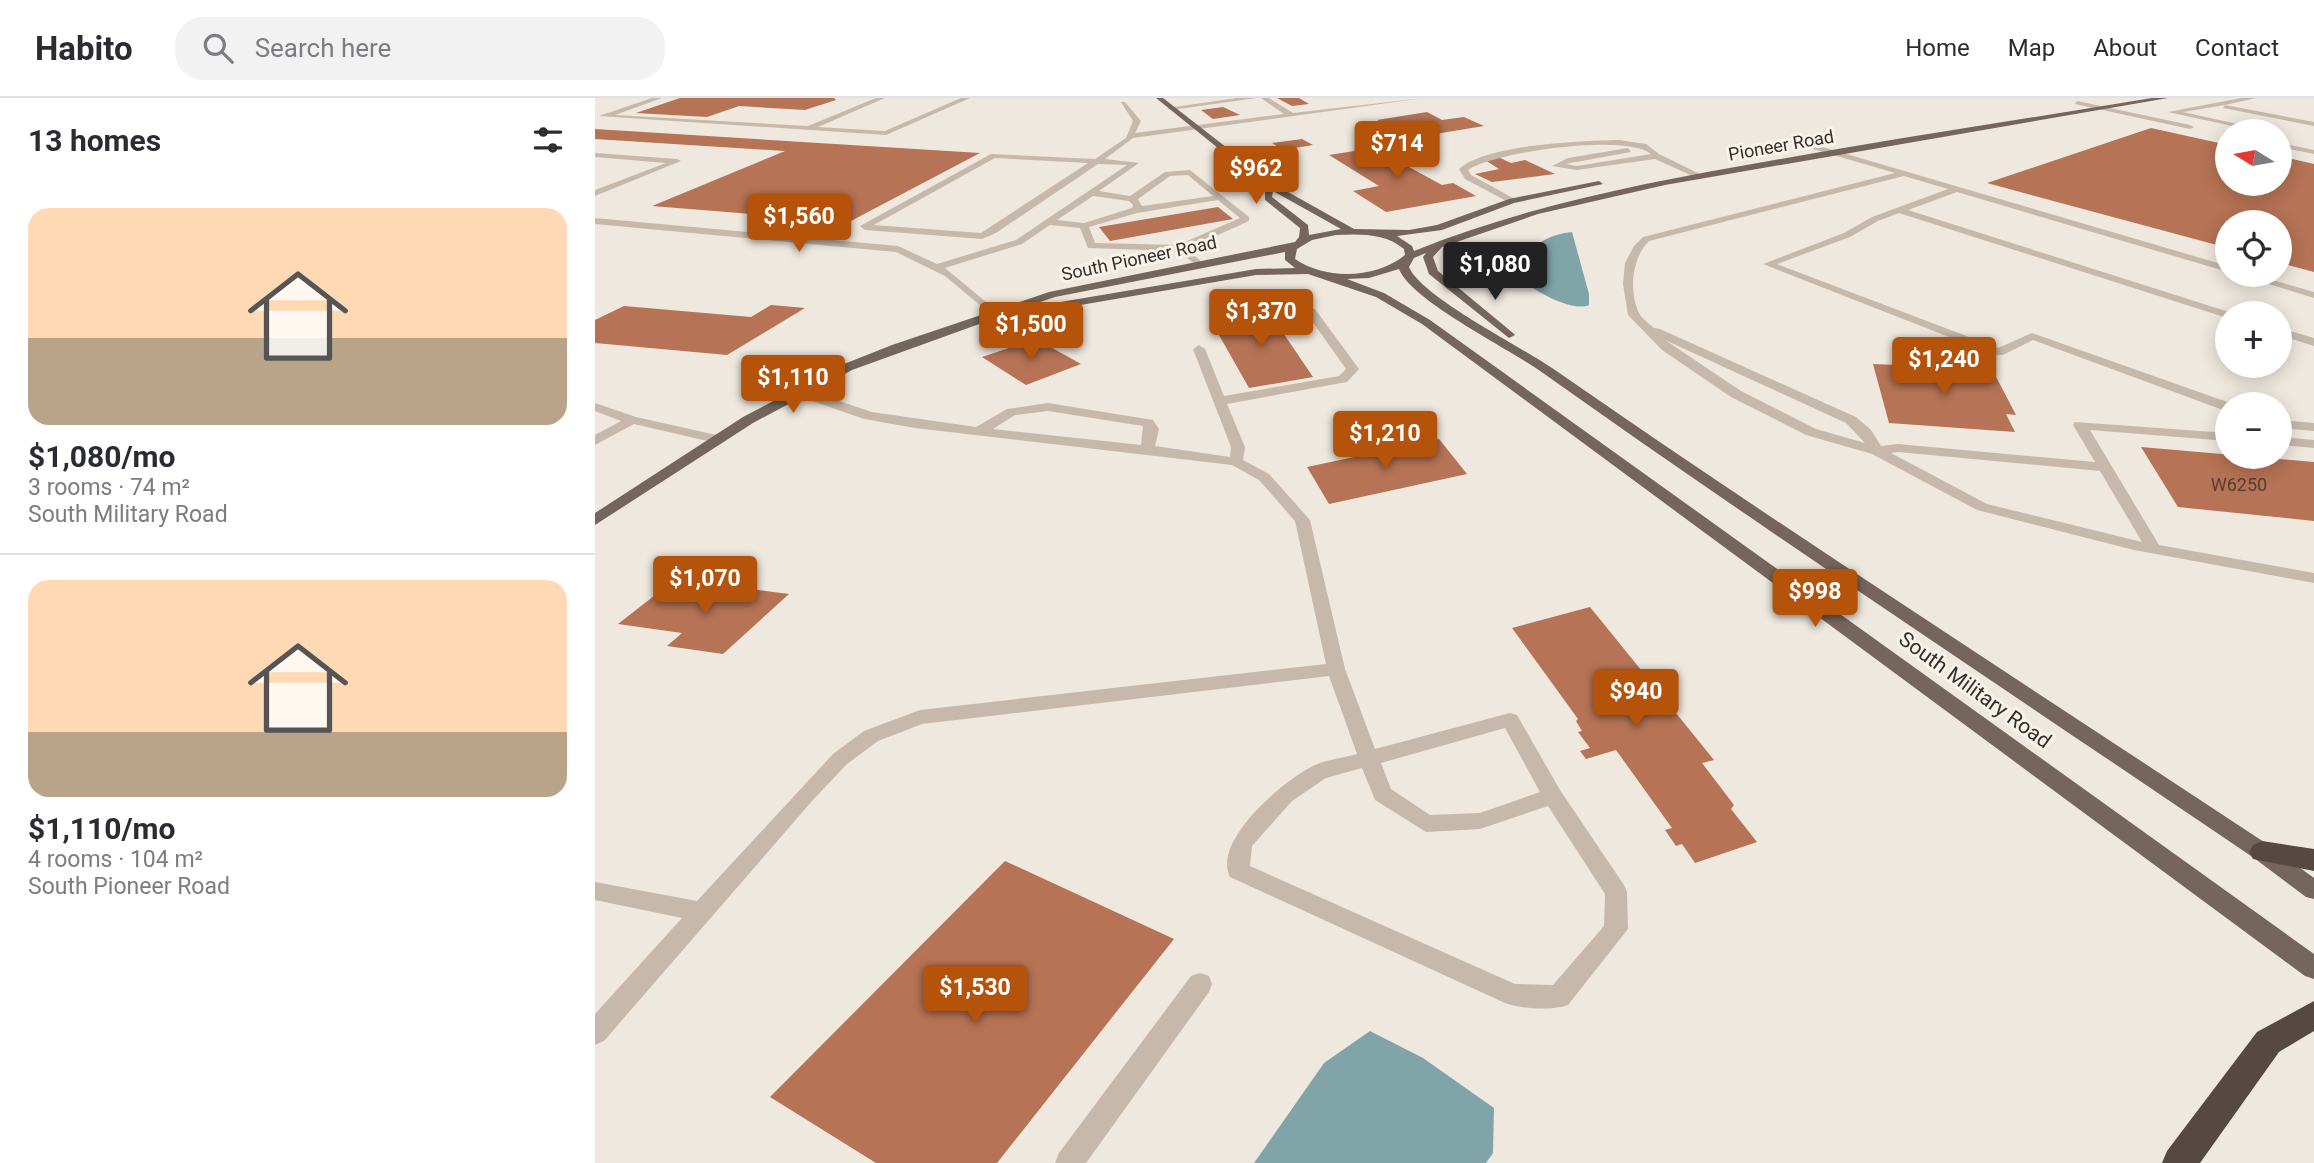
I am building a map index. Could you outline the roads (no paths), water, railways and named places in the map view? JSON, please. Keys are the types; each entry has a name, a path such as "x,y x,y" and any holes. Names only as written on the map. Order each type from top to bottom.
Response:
{"highway":[{"path":"2262,852 2314,860"},
{"path":"2179,1163 2267,1042 2314,1015"}],"main road":[{"path":"1159,98 1269,186 1352,232"},
{"name":"Pioneer Road","path":"1789,149 2107,98"},
{"name":"Pioneer Road","path":"1408,258 1445,240 1579,200 1828,152 2165,98"},
{"name":"Pioneer Road","path":"1663,171 1702,164"},
{"path":"1374,233 1409,233 1439,228 1512,201 1607,183"},
{"path":"1269,186 1268,198 1305,227 1304,237 1296,245 1290,260 1315,272"},
{"path":"1374,233 1403,242 1409,248 1408,258"},
{"name":"South Pioneer Road","path":"595,520 716,439 799,392 896,348 1053,294 1296,245 1322,235 1374,233"},
{"path":"1445,240 1428,255 1433,272 1542,366"},
{"name":"South Pioneer Road","path":"994,314 1029,312 1256,272 1372,273 1408,258"},
{"name":"South Military Road","path":"1408,258 1405,272 1424,292 1542,366 1687,468 2262,852 2314,890"},
{"name":"South Military Road","path":"1315,272 1390,300 1436,329 2314,968"},
{"path":"1102,298 1297,282 1342,286 1390,300"}],"street":[{"path":"659,98 603,116 886,134 967,98"},
{"path":"806,128 882,98"},
{"path":"1171,108 1254,98"},
{"path":"1264,98 1293,116"},
{"path":"1130,136 1421,98"},
{"path":"2215,121 2172,112 2253,98"},
{"path":"937,267 1006,247 1048,224 1135,163 1099,161 994,156 861,229 982,236 1099,161 1130,136 1137,121 1123,103"},
{"path":"2077,103 2203,130"},
{"path":"2214,105 2314,124"},
{"path":"1512,201 1468,177 1463,169 1465,165 1471,161 1513,152 1592,142 1628,142 1646,147 1656,156 1700,176"},
{"path":"1809,145 2215,266"},
{"path":"1646,147 1568,160 1556,166 1577,169 1656,156"},
{"path":"2293,148 2314,152"},
{"path":"595,155 677,161 595,193"},
{"path":"1084,226 1091,246 1180,248 1246,219 1195,175 1176,172 1132,199"},
{"path":"1902,174 1646,239 1635,249 1630,265 1632,311 1643,326 1709,378 1779,417 1834,440 1877,450 1949,491 1995,512 2154,549 2314,578"},
{"path":"1956,189 1875,219 1846,235 1768,264 1999,352 2032,336 2215,402"},
{"path":"1051,192 1132,199 1138,205 1136,210"},
{"path":"1006,223 1084,226 1136,210 1221,197"},
{"path":"1899,210 2215,311"},
{"path":"595,221 843,239 898,249 937,267 994,314"},
{"path":"1180,248 1199,264"},
{"path":"2286,287 2314,295"},
{"path":"1220,401 1343,379 1353,369 1311,311"},
{"path":"1643,326 1716,356 1851,420 1866,433 1877,450"},
{"path":"2292,335 2314,342"},
{"path":"1199,349 1238,447 1236,462"},
{"path":"799,392 869,416 977,432 1236,462 1264,477 1302,520 1336,669 1382,794 1426,824 1480,821 1553,796"},
{"path":"595,407 632,420 716,439"},
{"path":"977,432 1012,412 1048,407 1148,423 1152,429 1147,450"},
{"path":"595,441 632,420"},
{"path":"2154,549 2080,425 2215,436"},
{"path":"2292,426 2314,427"},
{"path":"2292,442 2314,444"},
{"path":"1877,450 1898,448 2105,467"},
{"path":"595,1033 804,795 840,759 871,736 921,717 1336,669"},
{"path":"1510,720 1553,796 1616,892 1616,929 1559,997 1514,996 1238,871 1242,843 1285,795 1319,772 1510,720"},
{"path":"595,891 702,912"},
{"path":"1069,1163 1200,984"}],"water":[{"path":"1572,232 1589,294 1589,305 1582,307 1551,298 1531,287 1518,275 1526,257 1538,244 1553,236"},
{"path":"1370,1031 1423,1058 1494,1108 1493,1153 1486,1163 1254,1163 1324,1063"}]}
